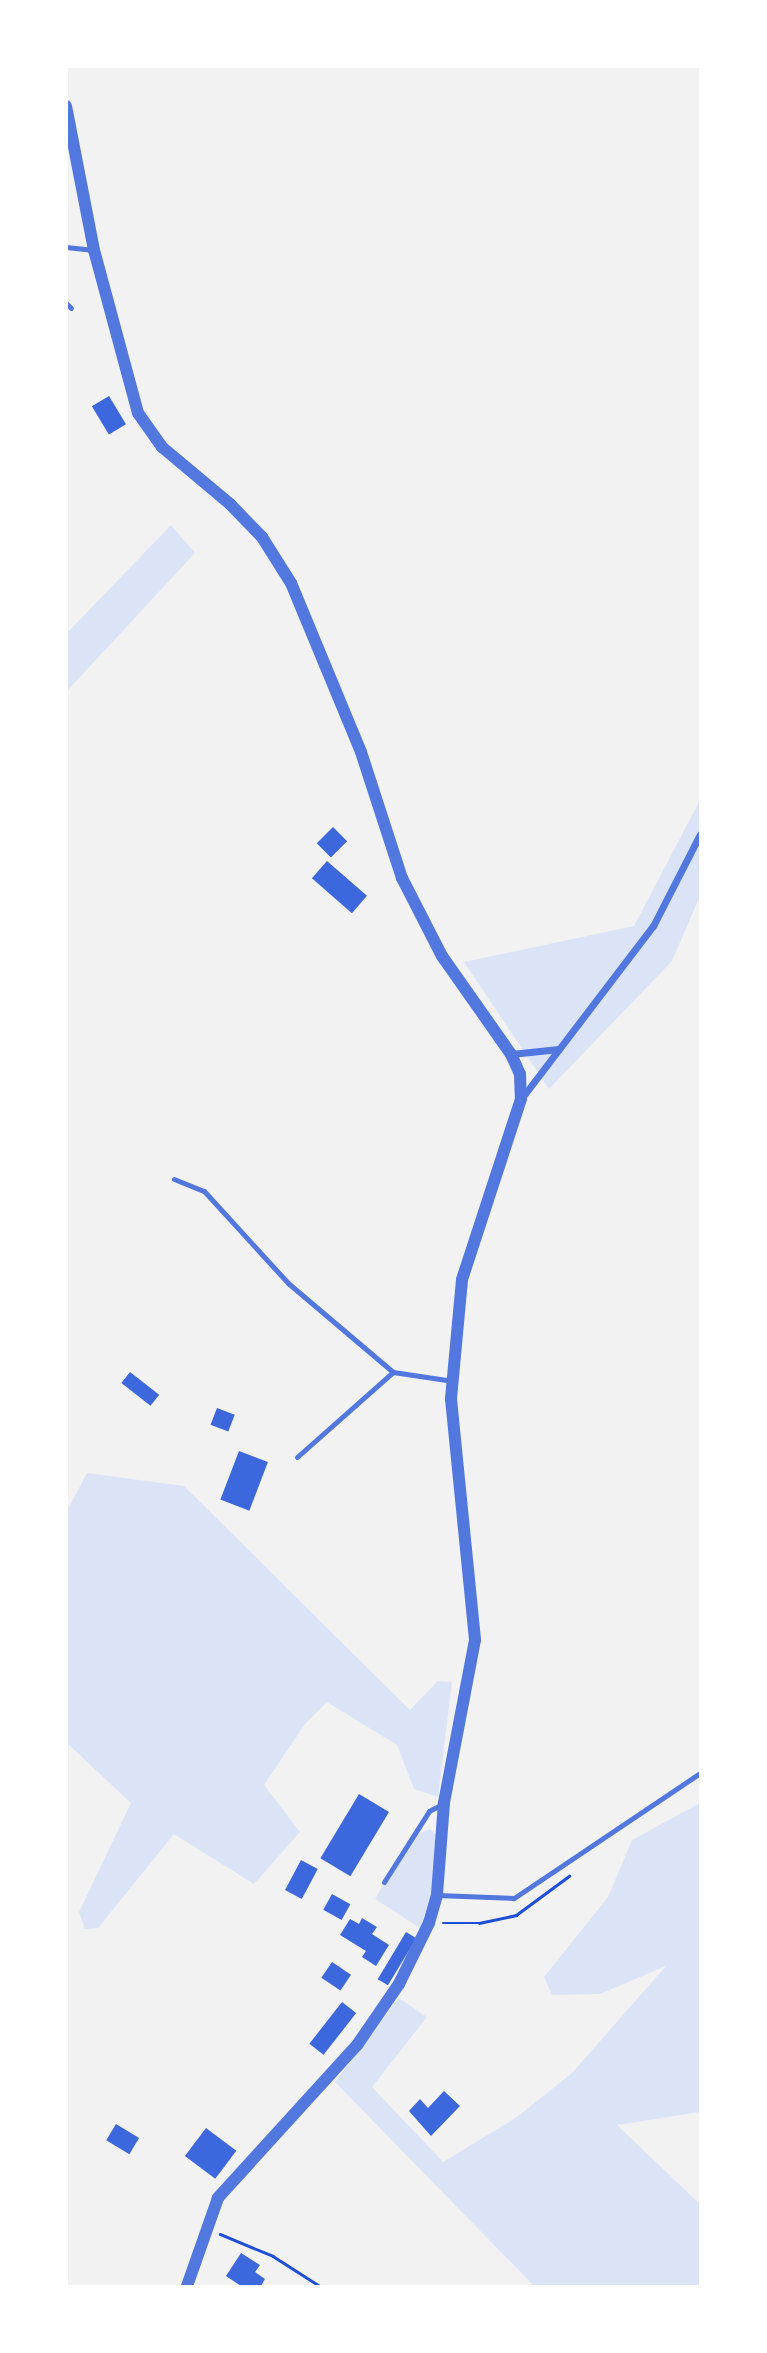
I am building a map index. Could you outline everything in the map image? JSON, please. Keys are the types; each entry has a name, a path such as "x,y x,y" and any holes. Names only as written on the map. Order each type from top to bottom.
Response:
{"street":[{"path":"66,106 94,250 138,412 162,447 230,504 262,537 291,583 360,752 402,878 442,956 511,1054 520,1074 521,1100"},
{"path":"187,2287 204,2227 218,2198 379,2015 429,1923 437,1895 444,1803 475,1640 453,1381 462,1280 521,1100 653,926 701,834"},
{"path":"511,1054 559,1049"}],"lane":[{"path":"66,247 94,250"},
{"path":"174,1179 204,1191 288,1283 393,1372 453,1381"},
{"path":"297,1457 393,1372"},
{"path":"437,1895 514,1898 701,1773"},
{"path":"384,1882 429,1811 444,1803"}],"path":[{"path":"204,2227 273,2256 320,2287"}],"shaded area":[{"path":"171,525 195,553 67,691 67,633"},
{"path":"700,800 700,896 672,961 549,1089 464,962 634,926"},
{"path":"87,1473 184,1486 410,1710 438,1681 452,1682 438,1797 414,1789 397,1745 327,1702 305,1724 264,1785 300,1832 254,1884 174,1834 98,1928 85,1929 79,1912 131,1803 67,1743 67,1511"},
{"path":"700,1803 700,2112 617,2125 700,2204 700,2286 534,2286 335,2082 399,1998 427,2017 372,2087 443,2162 517,2117 572,2073 666,1966 600,1994 552,1995 544,1977 608,1897 632,1840"},
{"path":"430,1829 436,1834 432,1894 420,1928 375,1899 412,1836"}],"building":[{"path":"109,396 126,424 109,435 92,406"},
{"path":"333,827 347,841 331,857 317,843"},
{"path":"327,861 367,896 352,913 312,878"},
{"path":"130,1372 159,1395 151,1406 121,1383"},
{"path":"217,1408 235,1415 228,1432 211,1425"},
{"path":"239,1451 268,1462 249,1511 220,1500"},
{"path":"359,1794 389,1812 350,1876 320,1858"},
{"path":"301,1860 318,1869 302,1899 285,1890"},
{"path":"332,1894 350,1904 342,1920 323,1910"},
{"path":"362,1918 377,1927 372,1934 389,1945 376,1966 362,1957 366,1951 340,1935 350,1919 359,1924"},
{"path":"406,1932 416,1938 388,1985 378,1979"},
{"path":"332,1962 351,1975 340,1991 321,1978"},
{"path":"342,2002 356,2013 324,2055 309,2044"},
{"path":"444,2091 460,2106 431,2136 409,2111 420,2099 428,2108"},
{"path":"116,2124 139,2138 129,2154 106,2140"},
{"path":"206,2128 236,2151 215,2179 185,2156"},
{"path":"241,2253 260,2265 255,2272 265,2279 261,2286 241,2286 226,2276"}]}
